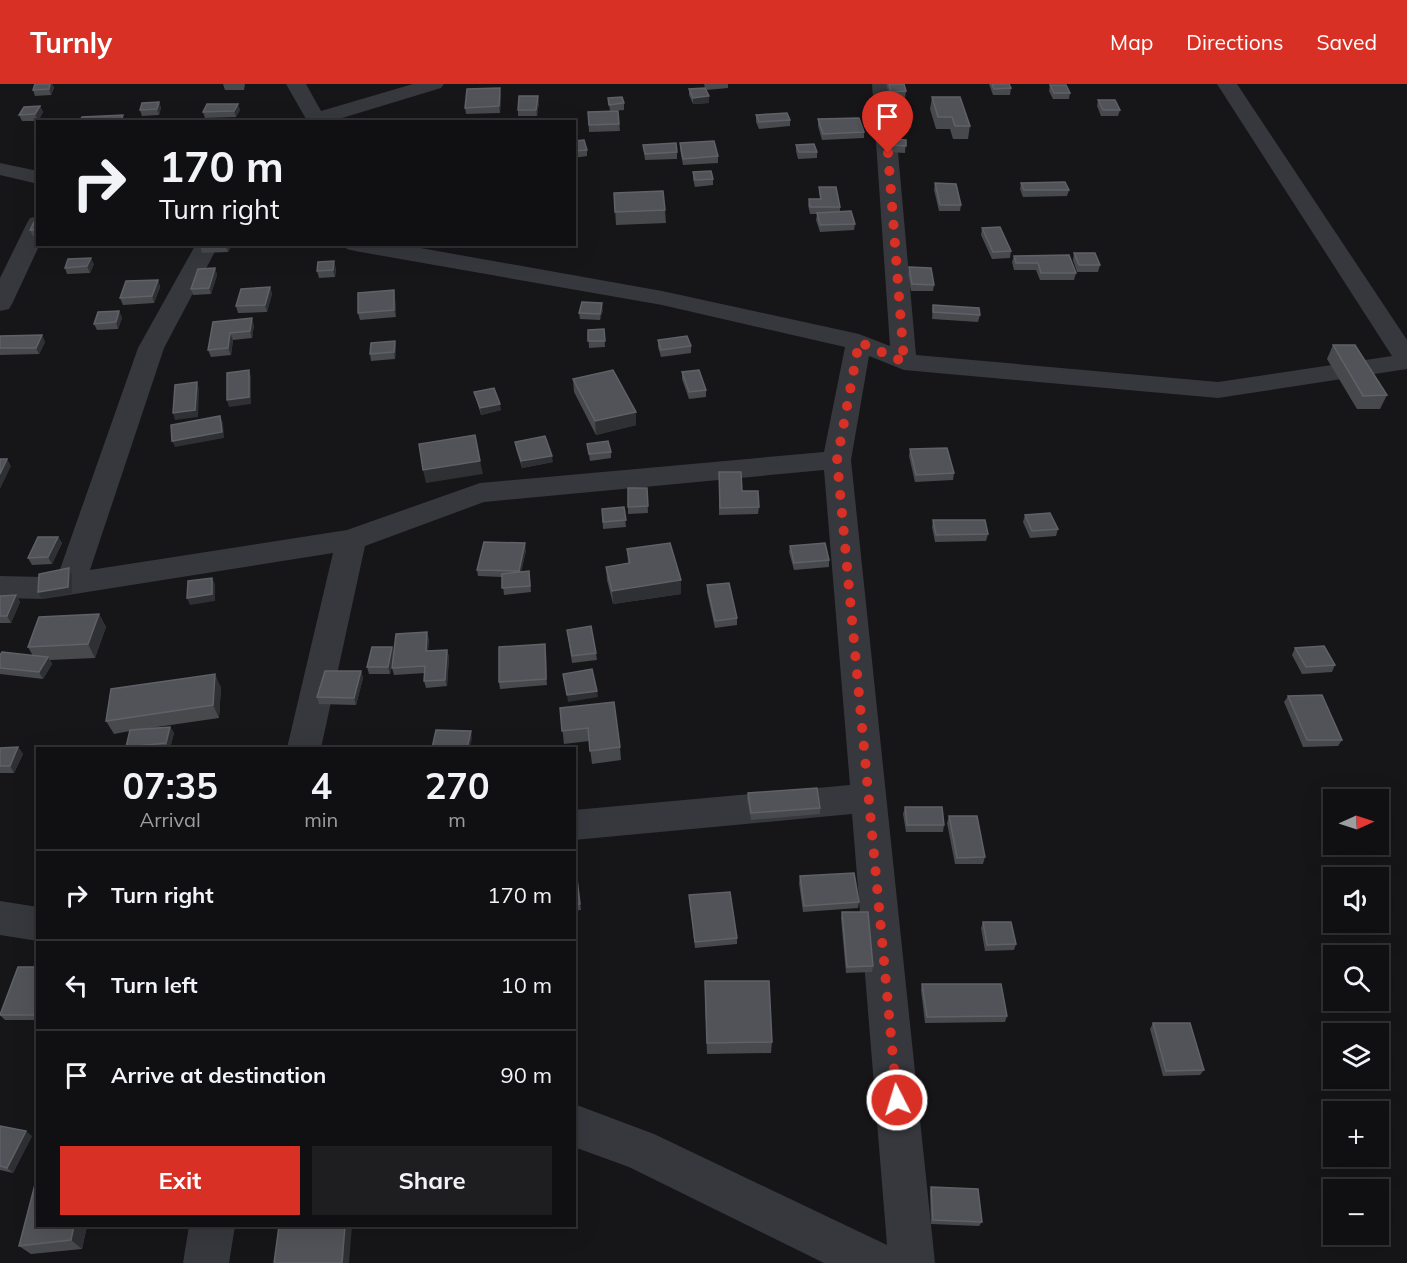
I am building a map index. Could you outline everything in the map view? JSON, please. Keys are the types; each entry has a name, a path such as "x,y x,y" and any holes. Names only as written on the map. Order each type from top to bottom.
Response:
{"street":[{"path":"296,84 315,120 434,84"},
{"path":"882,84 904,362"},
{"path":"367,246 662,298 859,342 904,362 1218,390 1407,360 1227,84"},
{"path":"0,169 36,178"},
{"path":"0,304 8,271 36,227"},
{"path":"70,584 151,348 206,246"},
{"path":"859,342 837,460 912,1263"},
{"path":"0,587 43,588 351,540 480,493 837,460"},
{"path":"303,747 351,540"},
{"path":"576,825 868,798"},
{"path":"0,918 36,924"},
{"path":"576,1126 639,1149 874,1263"},
{"path":"206,1263 212,1227"}],"building":[{"path":"35,84 50,84 49,89 33,90"},
{"path":"889,84 904,84 906,91 891,92"},
{"path":"992,84 1009,84 1011,88 994,89"},
{"path":"1050,85 1066,85 1070,93 1054,93"},
{"path":"500,88 499,106 465,108 467,89"},
{"path":"705,88 709,96 693,98 689,89"},
{"path":"519,96 538,96 536,110 518,110"},
{"path":"622,97 624,103 609,105 608,98"},
{"path":"932,97 960,97 970,126 955,126 952,117 938,117"},
{"path":"1098,100 1115,100 1120,110 1103,110"},
{"path":"159,102 157,109 140,110 142,103"},
{"path":"207,104 238,104 234,111 203,112"},
{"path":"40,106 35,114 19,115 24,107"},
{"path":"618,111 619,124 589,125 588,112"},
{"path":"787,113 790,120 759,122 756,115"},
{"path":"123,115 121,120 80,120 82,117"},
{"path":"859,118 864,132 823,134 818,119"},
{"path":"889,139 906,140 906,146 889,145"},
{"path":"584,140 587,150 576,151 576,141"},
{"path":"714,141 718,156 683,159 680,143"},
{"path":"676,143 677,152 645,154 643,145"},
{"path":"814,144 817,152 799,152 796,145"},
{"path":"711,171 713,179 695,180 693,172"},
{"path":"1065,182 1069,190 1024,190 1021,183"},
{"path":"935,183 956,184 961,205 940,205"},
{"path":"819,187 836,187 840,207 810,207 809,199 821,199"},
{"path":"663,191 665,210 615,212 614,193"},
{"path":"851,211 855,224 820,225 817,213"},
{"path":"36,218 36,229 30,230"},
{"path":"1000,227 1011,251 993,252 982,228"},
{"path":"1074,253 1095,253 1100,265 1079,265"},
{"path":"1069,255 1076,273 1041,273 1038,263 1016,263 1014,256"},
{"path":"91,258 87,266 65,268 68,259"},
{"path":"334,261 333,270 317,271 318,262"},
{"path":"909,267 931,268 934,285 912,284"},
{"path":"215,268 209,288 191,289 198,269"},
{"path":"158,280 152,296 120,298 126,281"},
{"path":"270,287 265,305 236,306 241,289"},
{"path":"394,290 394,310 358,313 358,293"},
{"path":"582,302 602,303 600,314 579,313"},
{"path":"933,305 979,308 980,315 933,312"},
{"path":"119,311 116,322 94,324 98,312"},
{"path":"252,318 250,331 230,333 228,348 208,350 213,322"},
{"path":"604,329 605,341 588,341 588,330"},
{"path":"42,335 36,348 0,348 0,336"},
{"path":"687,336 691,346 661,350 658,340"},
{"path":"395,341 394,352 370,354 371,343"},
{"path":"1333,345 1355,345 1387,395 1363,396"},
{"path":"249,370 249,397 227,400 227,373"},
{"path":"613,370 636,412 595,421 573,379"},
{"path":"699,370 706,390 689,392 682,372"},
{"path":"197,382 195,410 173,413 175,385"},
{"path":"494,388 500,404 480,408 474,392"},
{"path":"220,416 222,432 172,441 171,425"},
{"path":"475,435 480,461 423,470 419,444"},
{"path":"545,436 552,456 521,461 515,442"},
{"path":"608,441 611,452 589,454 587,444"},
{"path":"947,448 954,473 916,475 910,449"},
{"path":"0,459 7,459 0,474"},
{"path":"719,472 741,472 742,491 758,491 759,507 720,508"},
{"path":"628,488 647,488 648,506 628,507"},
{"path":"624,507 626,520 603,522 602,509"},
{"path":"1050,513 1058,529 1032,531 1025,515"},
{"path":"933,520 985,520 988,534 936,535"},
{"path":"38,537 58,537 48,557 28,558"},
{"path":"484,542 525,543 519,571 477,570"},
{"path":"670,543 681,580 612,591 606,567 630,563 627,549"},
{"path":"825,543 829,560 794,563 790,546"},
{"path":"69,568 68,587 38,592 39,574"},
{"path":"529,571 530,586 502,588 502,574"},
{"path":"212,578 212,594 187,598 188,581"},
{"path":"729,583 737,618 715,621 707,585"},
{"path":"16,595 7,616 0,616 0,596"},
{"path":"99,614 88,644 28,647 39,617"},
{"path":"591,626 596,653 572,656 567,630"},
{"path":"427,632 426,651 447,650 445,680 424,681 425,666 392,668 396,634"},
{"path":"545,644 546,679 499,682 499,647"},
{"path":"1324,646 1335,665 1306,667 1295,648"},
{"path":"372,647 392,647 388,667 367,667"},
{"path":"2,652 48,657 39,672 0,668"},
{"path":"592,669 597,691 567,695 563,674"},
{"path":"325,671 361,671 354,698 317,697"},
{"path":"215,674 213,705 106,721 111,689"},
{"path":"1322,695 1342,740 1307,740 1288,696"},
{"path":"614,702 620,747 590,751 588,728 562,731 560,708"},
{"path":"170,727 166,743 126,747 130,730"},
{"path":"436,730 471,731 467,747 432,747"},
{"path":"18,747 10,766 0,766 0,748"},
{"path":"817,788 820,808 751,813 748,793"},
{"path":"905,807 942,807 944,825 907,825"},
{"path":"949,816 977,816 985,857 957,858"},
{"path":"576,870 580,904 576,904"},
{"path":"854,873 859,902 804,906 800,876"},
{"path":"730,892 737,938 695,942 689,895"},
{"path":"842,912 868,912 873,966 847,967"},
{"path":"983,922 1011,922 1016,944 987,945"},
{"path":"18,967 36,967 36,1015 0,1015"},
{"path":"705,981 769,981 772,1042 707,1043"},
{"path":"922,984 1001,984 1007,1016 927,1017"},
{"path":"1153,1023 1190,1023 1204,1070 1166,1071"},
{"path":"0,1126 26,1131 7,1168 0,1166"},
{"path":"36,1181 36,1227 74,1227 71,1240 19,1246"},
{"path":"931,1187 978,1189 982,1222 933,1220"},
{"path":"279,1227 345,1227 342,1263 274,1263"}],"route":[{"path":"888,153 904,362 859,342 837,460 897,1100"}]}
